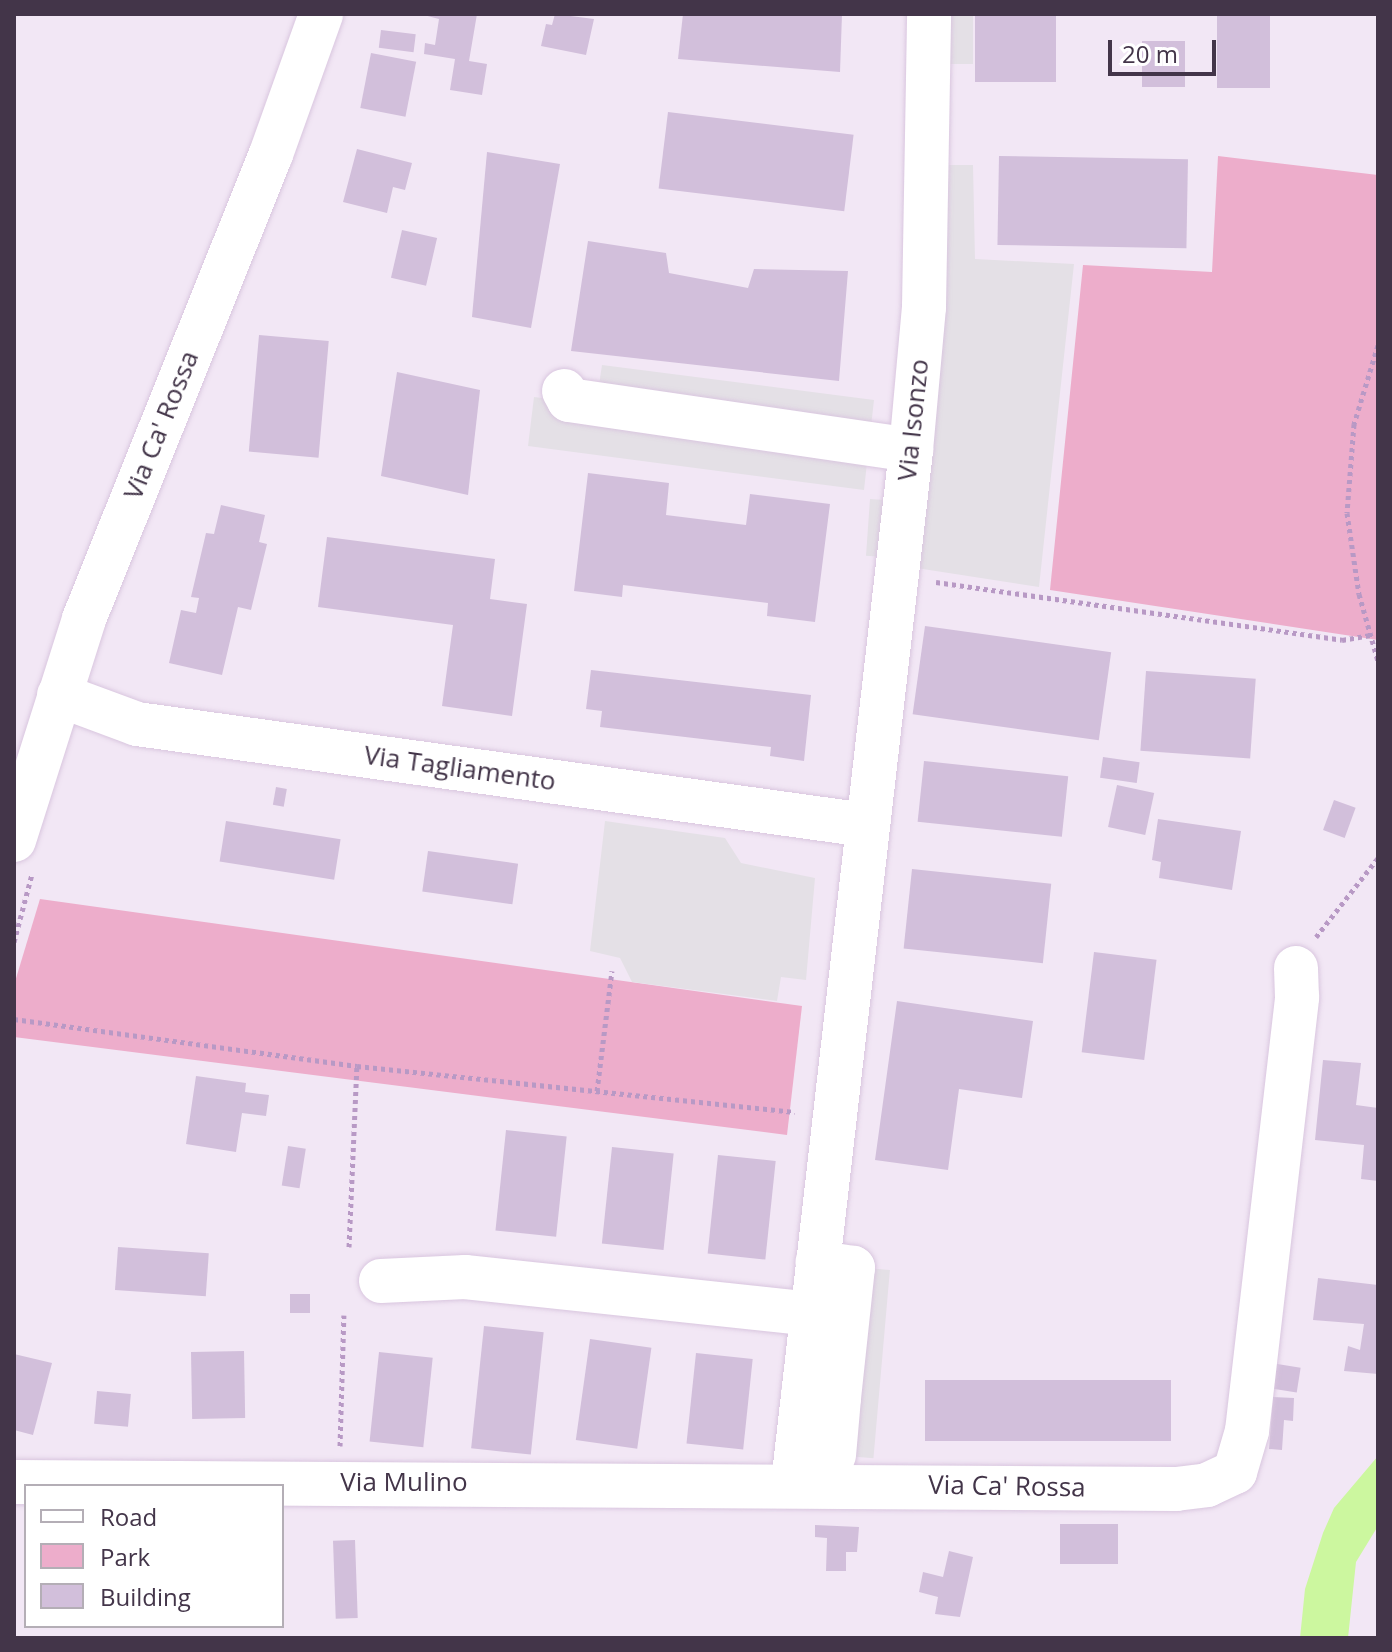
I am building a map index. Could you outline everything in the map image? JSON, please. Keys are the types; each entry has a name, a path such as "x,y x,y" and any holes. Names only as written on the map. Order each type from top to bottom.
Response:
{"street":[{"name":"Via Ca' Rossa","path":"14,840 59,695 321,14"},
{"name":"Via Isonzo","path":"866,825 911,450 924,307 929,14"},
{"path":"564,391 569,400 911,450"},
{"name":"Via Tagliamento","path":"59,695 137,724 866,825"},
{"path":"834,1455 821,1396 811,1314 866,825"},
{"name":"Via Ca' Rossa","path":"793,1483 1176,1489 1207,1485 1235,1472 1247,1431 1296,1012 1296,968"},
{"path":"793,1483 821,1396 853,1268 817,1262"},
{"path":"381,1281 465,1277 811,1314"},
{"name":"Via Mulino","path":"14,1482 793,1483"}],"path":[{"path":"1378,345 1354,424 1347,513 1378,661"},
{"path":"930,581 1342,640 1371,635"},
{"path":"1296,968 1378,858"},
{"path":"597,1091 612,971"},
{"path":"14,1019 357,1066 799,1112 812,1134 831,1136"},
{"path":"349,1247 357,1066"},
{"path":"338,1482 344,1315"}],"green space":[{"path":"1218,156 1378,175 1378,640 1050,590 1083,265 1212,272"},
{"path":"40,899 802,1006 787,1135 14,1037 14,985"}],"shaded area":[{"path":"929,14 973,14 973,64 929,64"},
{"path":"929,165 973,165 975,259 1074,264 1039,587 897,565"},
{"path":"602,365 874,400 864,490 528,446 534,397 596,405"},
{"path":"870,499 884,500 880,557 866,556"},
{"path":"605,821 725,838 741,863 815,878 806,980 781,977 777,1001 632,982 620,958 590,951"},
{"path":"866,1268 890,1270 873,1458 850,1456"},
{"path":"1378,1456 1378,1526 1356,1562 1348,1638 1300,1638 1305,1589 1323,1533 1334,1508"}],"building":[{"path":"420,14 477,14 469,61 487,64 482,95 450,90 455,59 424,54 425,43 435,45 439,19"},
{"path":"555,14 594,19 586,55 541,46 546,24 552,25"},
{"path":"683,14 842,14 840,72 678,59"},
{"path":"975,14 1056,14 1056,82 975,82"},
{"path":"1217,14 1270,14 1270,88 1217,88"},
{"path":"381,30 416,34 414,52 379,48"},
{"path":"1142,41 1185,41 1185,87 1142,87"},
{"path":"371,53 416,62 405,117 360,108"},
{"path":"668,112 854,135 844,211 659,188"},
{"path":"357,149 412,163 405,190 393,187 387,213 343,202"},
{"path":"487,152 560,164 531,328 472,317"},
{"path":"999,156 1188,159 1186,248 997,245"},
{"path":"402,230 437,238 426,286 391,278"},
{"path":"588,241 666,253 669,273 748,288 754,269 848,271 839,381 571,351"},
{"path":"259,335 329,341 319,458 249,452"},
{"path":"397,372 480,390 468,495 381,476"},
{"path":"588,473 669,483 666,515 746,525 750,494 830,504 815,622 767,616 768,603 623,585 622,597 574,591"},
{"path":"221,505 265,515 259,542 267,544 251,610 238,607 222,675 169,663 181,610 196,613 199,598 191,597 206,533 214,534"},
{"path":"327,537 495,559 490,599 527,604 512,716 442,706 453,625 318,607"},
{"path":"925,626 1111,652 1099,740 913,714"},
{"path":"591,670 811,695 804,761 770,756 771,747 600,727 602,711 586,709"},
{"path":"1146,671 1256,679 1250,758 1140,751"},
{"path":"1103,757 1140,762 1137,783 1100,778"},
{"path":"924,761 1068,776 1062,837 918,822"},
{"path":"1117,785 1154,793 1145,835 1108,827"},
{"path":"276,787 287,789 284,807 273,805"},
{"path":"1334,800 1356,808 1345,838 1323,830"},
{"path":"1158,819 1241,831 1232,890 1159,878 1161,862 1152,860"},
{"path":"226,821 341,839 334,880 220,861"},
{"path":"428,851 518,864 512,904 422,892"},
{"path":"912,869 1051,884 1043,963 904,949"},
{"path":"1094,952 1157,960 1144,1060 1082,1052"},
{"path":"897,1001 1033,1021 1022,1098 959,1089 948,1170 875,1160"},
{"path":"1323,1060 1361,1063 1356,1105 1378,1108 1378,1181 1361,1179 1364,1145 1315,1140"},
{"path":"196,1076 246,1083 245,1092 269,1095 266,1116 242,1113 236,1152 186,1144"},
{"path":"506,1130 567,1136 556,1237 495,1230"},
{"path":"288,1146 306,1149 300,1188 282,1186"},
{"path":"612,1147 674,1153 664,1250 602,1243"},
{"path":"718,1155 776,1161 765,1260 708,1253"},
{"path":"118,1247 209,1253 206,1296 115,1290"},
{"path":"1318,1278 1378,1285 1378,1374 1344,1371 1348,1346 1360,1350 1364,1324 1313,1320"},
{"path":"290,1294 310,1294 310,1313 290,1313"},
{"path":"484,1326 544,1332 531,1455 471,1448"},
{"path":"590,1339 651,1348 637,1449 576,1440"},
{"path":"244,1351 245,1418 192,1419 191,1352"},
{"path":"379,1352 433,1358 423,1447 370,1442"},
{"path":"696,1353 753,1359 743,1449 686,1444"},
{"path":"14,1354 52,1363 33,1435 14,1430"},
{"path":"1271,1363 1301,1368 1297,1392 1267,1388"},
{"path":"925,1380 1171,1380 1171,1441 925,1441"},
{"path":"97,1391 131,1394 128,1427 94,1424"},
{"path":"1273,1397 1294,1398 1293,1421 1284,1420 1282,1450 1269,1449"},
{"path":"1060,1524 1118,1524 1118,1564 1060,1564"},
{"path":"815,1525 859,1527 857,1552 846,1552 846,1571 826,1571 827,1538 815,1537"},
{"path":"355,1540 358,1618 336,1619 333,1541"},
{"path":"949,1551 973,1557 960,1617 935,1614 938,1597 919,1592 923,1572 943,1577"}]}
